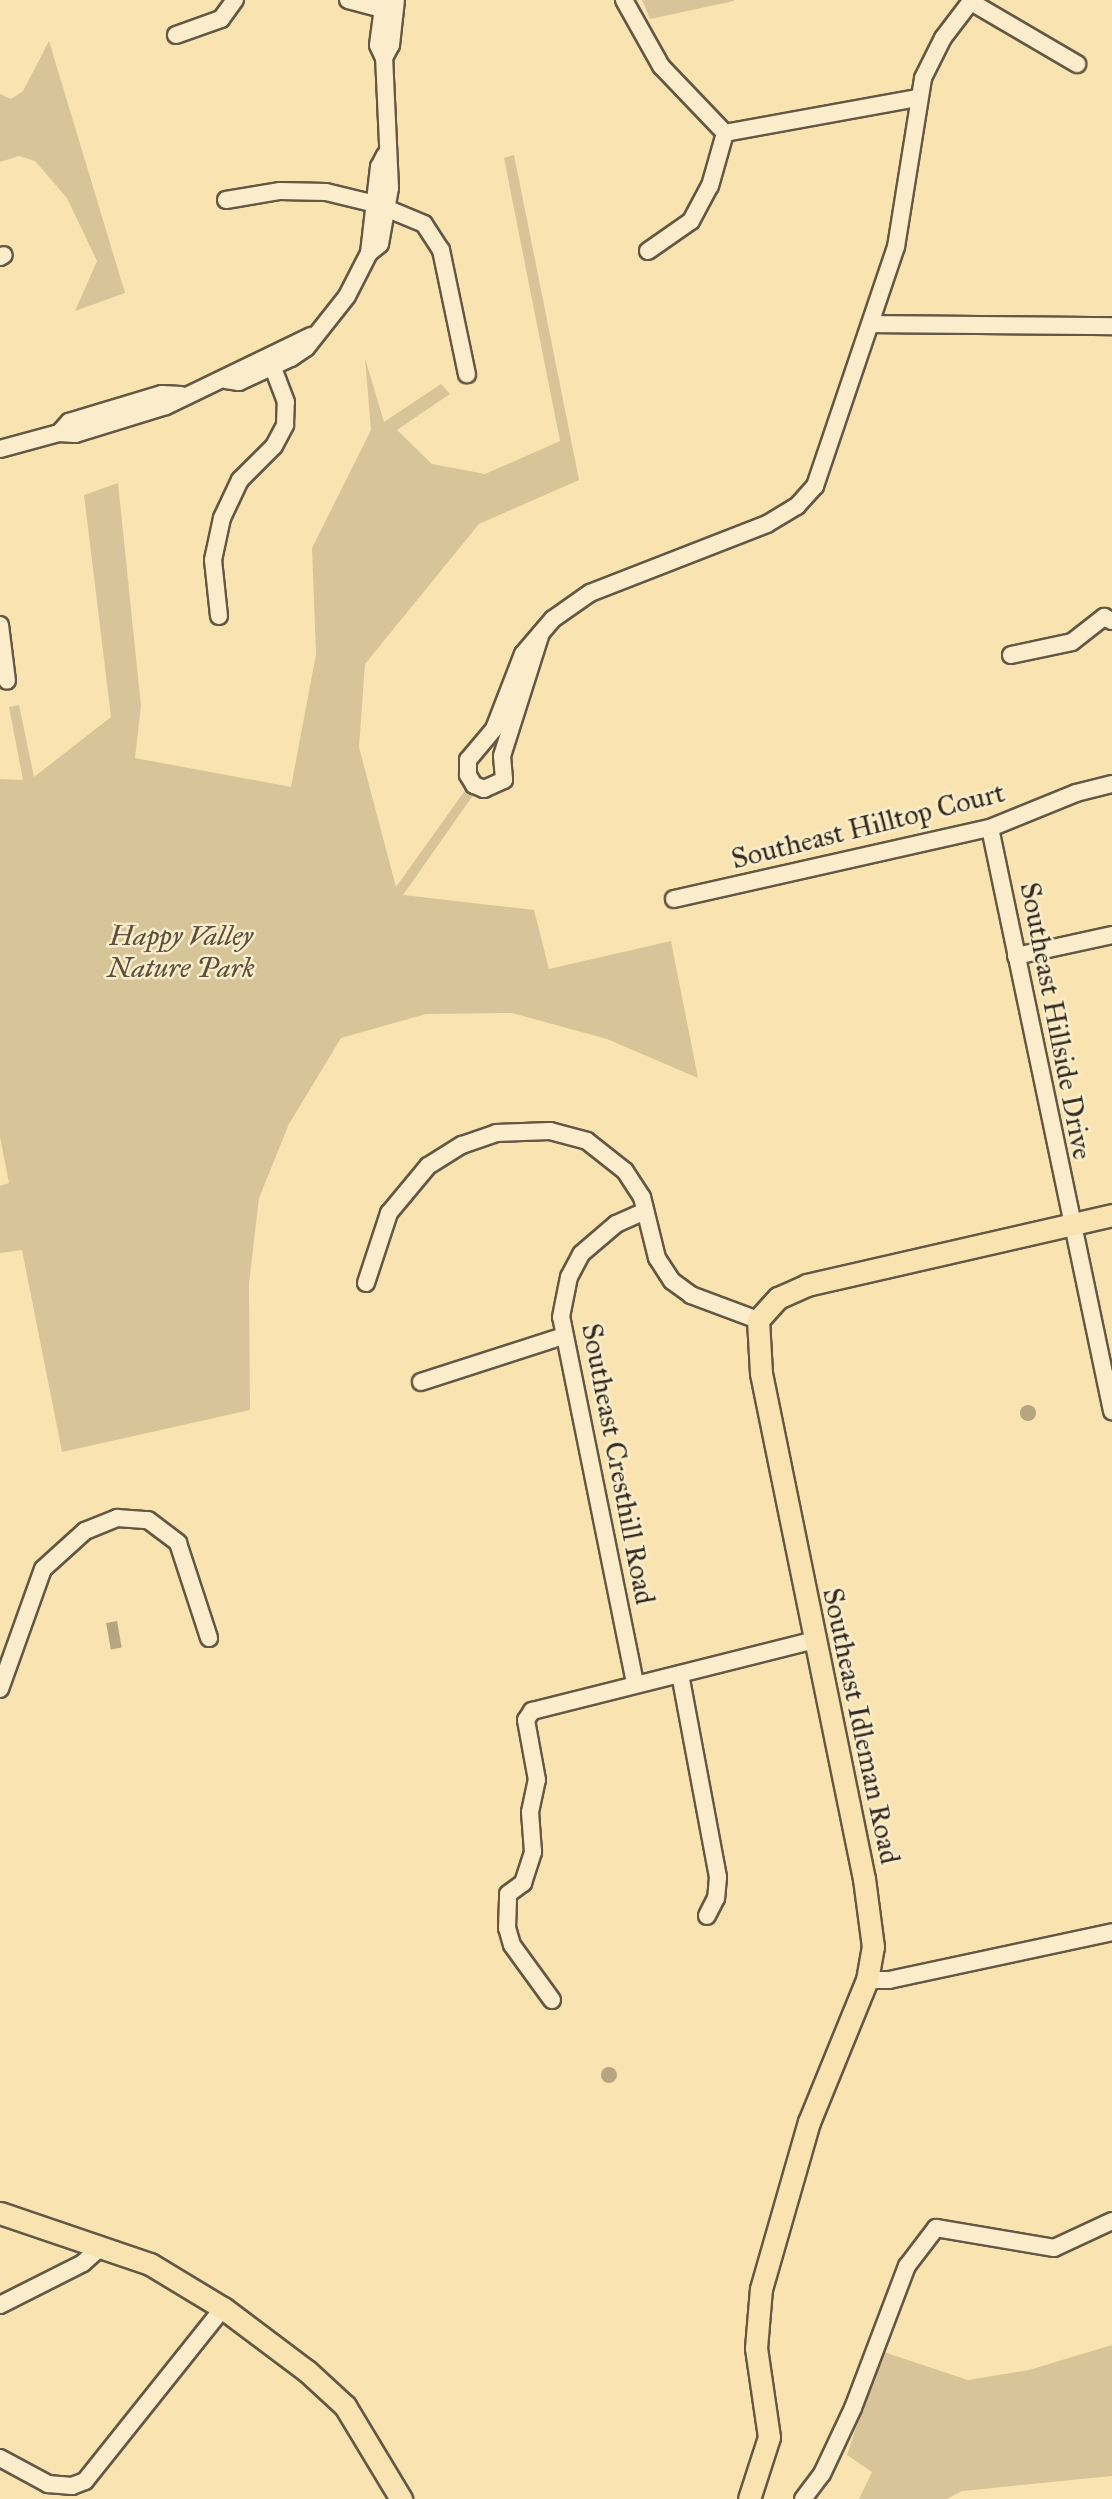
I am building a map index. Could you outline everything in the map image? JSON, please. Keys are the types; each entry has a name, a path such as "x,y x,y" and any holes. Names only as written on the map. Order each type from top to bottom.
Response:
{"main road":[{"path":"758,1320 778,1297 807,1285 1112,1215"},
{"name":"Southeast Idleman Road","path":"750,2499 769,2437 755,2348 761,2289 812,2112 867,1980 873,1947 869,1910 759,1362 758,1320"},
{"path":"0,2213 167,2272 223,2308 307,2371 345,2406 401,2499"}],"street":[{"path":"176,35 220,19 234,0"},
{"path":"2,451 59,433 75,434 166,406 181,395 271,363 311,335 347,296 369,253 382,206 379,167 385,155 384,58 378,45 388,5 348,0"},
{"path":"624,0 661,66 724,133"},
{"path":"541,633 502,757 503,780 484,789 474,785 468,775 468,760 494,729 523,654 541,633 566,608 590,593 767,524 797,506 815,486 872,324 905,208 917,97 935,51 972,1 1077,64"},
{"path":"724,133 917,97"},
{"path":"648,251 691,222 709,186 724,133"},
{"path":"226,200 300,190 382,206 425,224 437,238 467,374"},
{"path":"872,324 1112,326"},
{"path":"219,616 213,560 222,518 240,480 274,446 285,425 286,402 271,363"},
{"path":"1011,655 1072,642 1108,619"},
{"path":"0,625 7,681"},
{"name":"Southeast Hilltop Court","path":"674,899 990,828 1076,793 1112,784"},
{"name":"Southeast Hillside Drive","path":"990,828 1070,1225 1112,1411"},
{"path":"1016,957 1112,934"},
{"path":"366,1283 389,1213 413,1180 445,1154 496,1133 550,1131 587,1141 625,1171 645,1211 657,1258 672,1281 691,1295 758,1320"},
{"name":"Southeast Cresthill Road","path":"635,1683 564,1336 563,1298 577,1260 610,1228 645,1211"},
{"path":"421,1382 564,1336"},
{"path":"0,1689 43,1569 85,1531 117,1518 148,1520 178,1543 209,1638"},
{"path":"552,2000 512,1945 507,1927 508,1894 523,1883 533,1852 530,1812 537,1780 526,1720 541,1706 814,1640"},
{"path":"680,1674 718,1877 716,1898 706,1916"},
{"path":"867,1980 888,1980 1112,1932"},
{"path":"803,2499 822,2474 853,2408 907,2266 936,2228 1054,2248 1112,2221"},
{"path":"0,2305 83,2263 101,2247"},
{"path":"0,2458 48,2484 72,2486 85,2481 223,2308"}],"green space":[{"path":"642,0 734,0 734,1 650,19"},
{"path":"49,41 125,293 75,311 97,261 67,198 35,161 19,156 0,162 0,94 11,99 23,91"},
{"name":"Happy Valley Nature Park","path":"514,155 579,480 479,524 365,664 359,747 396,887 466,789 474,794 403,895 534,910 549,969 671,941 698,1078 607,1039 512,1013 426,1014 341,1038 289,1124 259,1198 249,1284 250,1410 62,1452 22,1250 0,1253 0,1186 9,1183 0,1137 0,779 23,780 9,707 19,705 34,777 111,717 84,495 118,483 141,706 135,758 291,787 316,654 312,548 371,430 365,358 384,422 441,384 450,394 397,430 432,464 485,474 560,441 504,158"},
{"path":"1112,2345 1112,2476 962,2491 947,2499 859,2499 872,2472 847,2455 881,2351 968,2380 1029,2370"}],"shaded area":[{"path":"1028,1405 1034,1407 1034,1419 1028,1421 1022,1419 1020,1413 1022,1407"},
{"path":"117,1621 122,1648 111,1649 106,1623"},
{"path":"609,2067 615,2069 615,2081 609,2083 603,2081 601,2075 603,2069"}]}
